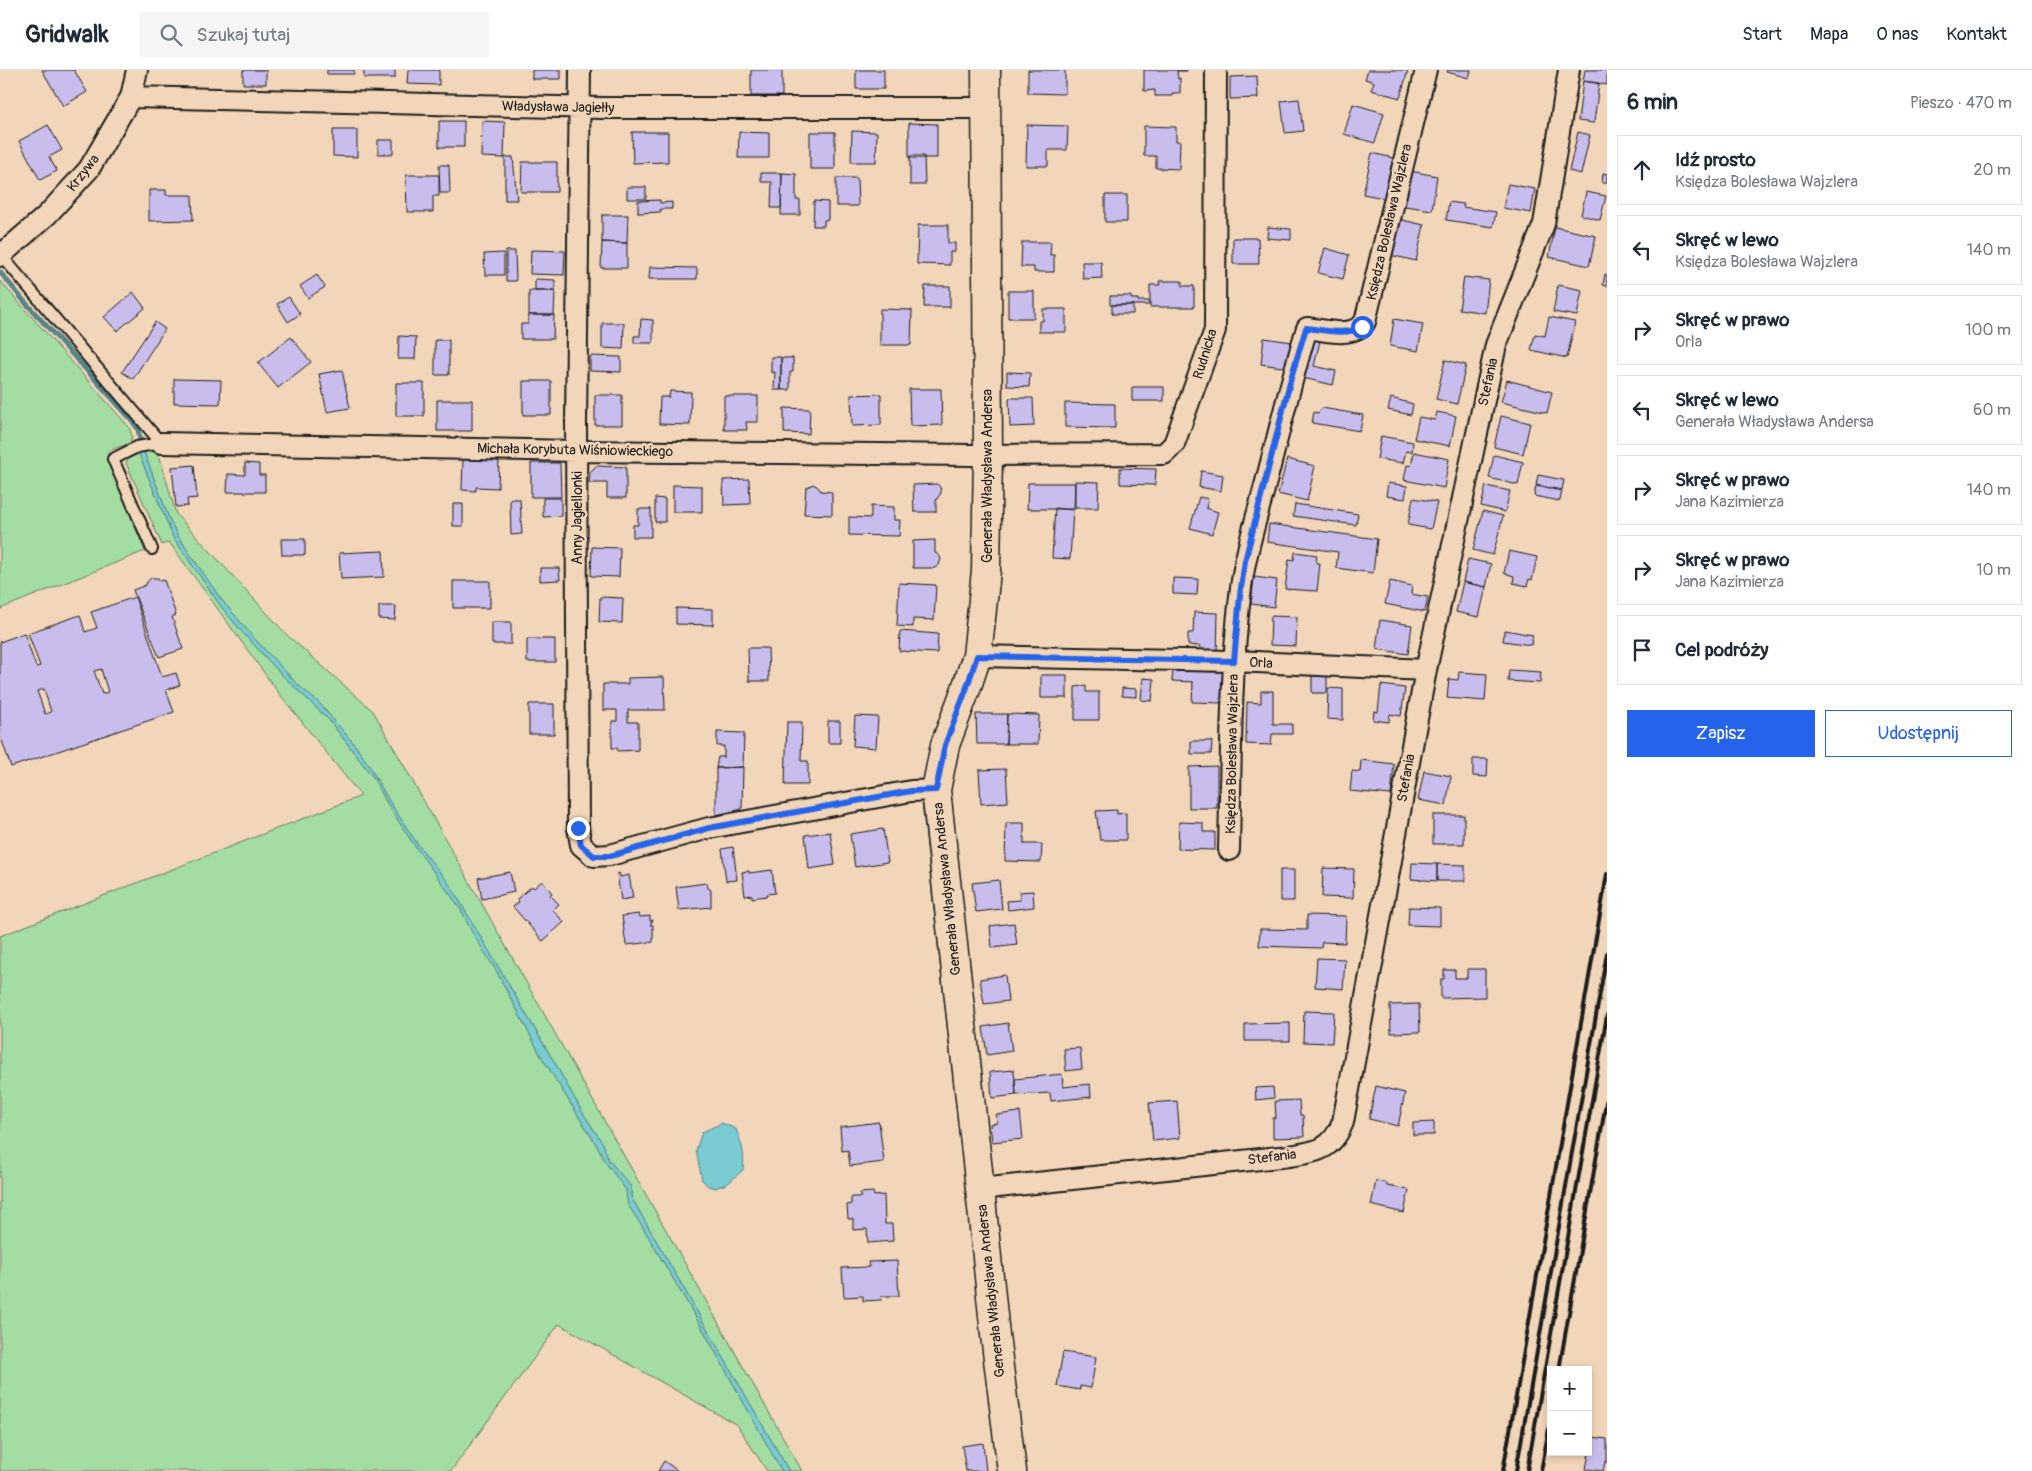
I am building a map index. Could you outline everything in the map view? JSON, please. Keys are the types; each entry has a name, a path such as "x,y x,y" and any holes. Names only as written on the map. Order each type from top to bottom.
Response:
{"street":[{"name":"Krzywa","path":"0,255 47,215 89,169 131,97 137,70"},
{"name":"Anny Jagiellonki","path":"580,70 577,451 578,828 581,845 594,856 610,856 709,828 911,791 936,790"},
{"name":"Generała Władysława Andersa","path":"986,70 988,455 986,571 977,656 945,745 936,790 995,1336 1012,1471"},
{"name":"Rudnicka","path":"988,455 1156,455 1164,454 1174,444 1215,330 1216,70"},
{"name":"Księdza Bolesława Wajzlera","path":"1229,850 1234,661 1240,595 1245,561 1291,378 1306,328 1346,332 1354,331 1365,322 1426,70"},
{"name":"Stefania","path":"980,1189 1289,1156 1322,1149 1330,1144 1343,1122 1426,670 1496,344 1544,224 1569,70"},
{"name":"Władysława Jagiełły","path":"131,97 580,107 986,108"},
{"name":"Michała Korybuta Wiśniowieckiego","path":"155,444 988,455"},
{"name":"Orla","path":"977,656 1234,661 1426,670"}],"lane":[{"path":"0,255 155,444 137,447 115,457 113,461 152,548"}],"green space":[{"path":"0,281 129,427 132,436 130,443 108,451 108,461 145,551 0,609"},
{"path":"158,451 176,514 287,635 373,711 802,1471 789,1471 631,1197 631,1187 608,1159 603,1144 581,1110 450,885 418,845 354,744 320,704 296,683 252,636 220,598 178,536 170,521 144,452"},
{"path":"139,454 173,537 220,605 284,677 329,720 373,777 412,842 460,908 497,972 541,1056 604,1160 626,1190 628,1205 701,1326 782,1471 767,1471 737,1425 559,1324 451,1471 0,1471 0,936 361,796 278,692 169,542 162,545 126,463 129,458"},
{"path":"922,803 925,807 962,1112 957,1114"}],"water":[{"path":"144,452 170,521 220,598 252,636 296,683 320,704 354,744 418,845 450,885 581,1110 603,1144 608,1159 631,1187 631,1197 789,1471 782,1471 780,1468 701,1326 628,1205 626,1190 604,1160 541,1056 497,972 473,934 460,908 412,842 373,777 329,720 284,677 220,605 173,537 139,454"},
{"path":"722,1123 736,1129 744,1159 743,1170 727,1184 715,1188 708,1186 702,1180 696,1150 702,1132"}],"building":[{"path":"42,70 74,70 87,92 63,106"},
{"path":"243,70 266,70 266,84 243,84"},
{"path":"327,70 354,70 354,74 327,74"},
{"path":"364,70 395,70 395,78 364,78"},
{"path":"408,70 439,70 439,85 407,84"},
{"path":"532,70 561,70 561,79 532,79"},
{"path":"751,70 782,70 782,96 751,96"},
{"path":"856,70 884,70 884,89 856,89"},
{"path":"1028,70 1065,70 1065,94 1028,93"},
{"path":"1144,70 1187,71 1177,71 1178,79 1180,78 1180,93 1172,93 1172,96 1155,96 1155,90 1144,91"},
{"path":"1368,70 1408,70 1400,98 1371,90 1374,82 1365,79"},
{"path":"1448,70 1471,70 1469,78 1447,72"},
{"path":"1585,70 1607,70 1607,85 1583,81"},
{"path":"1257,76 1258,98 1230,99 1230,77"},
{"path":"1583,81 1599,83 1594,123 1578,121"},
{"path":"1299,99 1303,131 1285,133 1281,101"},
{"path":"1353,104 1384,113 1375,143 1344,134"},
{"path":"439,121 464,121 464,147 439,147"},
{"path":"482,121 505,122 504,158 481,157"},
{"path":"909,123 937,124 937,158 909,158"},
{"path":"48,125 62,150 49,157 57,171 40,180 19,141"},
{"path":"1027,125 1068,126 1067,150 1048,150 1048,166 1026,166"},
{"path":"1144,126 1176,127 1176,141 1180,141 1179,169 1156,168 1156,156 1144,156"},
{"path":"333,130 357,130 357,157 333,156"},
{"path":"852,131 877,132 876,162 851,162"},
{"path":"632,132 668,132 668,162 633,163"},
{"path":"739,132 769,133 769,158 738,158"},
{"path":"810,132 835,132 835,169 810,169"},
{"path":"1578,132 1590,135 1581,174 1569,171"},
{"path":"378,140 393,140 393,154 378,154"},
{"path":"1372,153 1393,158 1384,198 1363,194"},
{"path":"910,156 924,156 925,185 910,185"},
{"path":"505,157 513,157 517,200 505,200"},
{"path":"522,162 557,162 557,192 521,192"},
{"path":"439,165 449,165 450,193 440,193"},
{"path":"1410,171 1437,176 1432,210 1405,206"},
{"path":"761,173 782,173 781,208 771,208 772,182 761,182"},
{"path":"782,173 796,174 796,200 800,200 800,215 781,215"},
{"path":"1603,173 1607,174 1607,183 1602,183"},
{"path":"406,175 439,175 439,196 433,196 433,212 407,212"},
{"path":"836,178 857,178 858,206 836,206"},
{"path":"1508,184 1535,189 1531,213 1503,208"},
{"path":"627,187 646,187 646,199 627,199"},
{"path":"149,190 166,190 166,195 192,195 193,220 149,221"},
{"path":"1586,192 1606,196 1600,220 1581,215"},
{"path":"1105,195 1127,195 1127,222 1105,222"},
{"path":"660,200 660,203 672,202 672,209 660,209 661,212 638,213 638,201"},
{"path":"814,201 828,202 828,220 824,220 824,226 813,226"},
{"path":"1449,202 1464,204 1463,207 1496,212 1493,227 1446,220"},
{"path":"602,215 628,215 627,243 602,242"},
{"path":"1398,219 1424,225 1416,261 1390,255"},
{"path":"918,225 948,225 948,243 955,243 955,252 950,252 950,265 917,264"},
{"path":"1268,227 1291,229 1291,240 1267,238"},
{"path":"1555,227 1596,236 1589,266 1549,257"},
{"path":"1233,238 1258,238 1259,264 1233,264"},
{"path":"602,242 627,243 627,268 601,268"},
{"path":"1022,242 1051,242 1050,255 1054,255 1054,272 1034,272 1034,267 1021,267"},
{"path":"1325,248 1349,255 1343,279 1318,273"},
{"path":"531,250 565,251 564,275 530,274"},
{"path":"506,251 515,251 516,281 506,281"},
{"path":"504,253 504,275 485,275 484,254"},
{"path":"1082,262 1101,262 1102,278 1083,279"},
{"path":"650,267 697,268 697,279 649,279"},
{"path":"1605,274 1607,275 1607,286 1603,285"},
{"path":"317,275 325,287 308,298 300,286"},
{"path":"1464,277 1489,280 1485,313 1459,309"},
{"path":"535,279 555,280 555,291 535,291"},
{"path":"1159,281 1182,281 1182,286 1194,286 1194,307 1150,307 1150,285 1160,285"},
{"path":"1558,285 1582,290 1577,316 1553,312"},
{"path":"925,286 950,286 950,307 924,307"},
{"path":"529,291 555,291 554,315 529,315"},
{"path":"1008,291 1034,291 1034,318 1008,318"},
{"path":"133,292 145,308 117,331 104,317"},
{"path":"1110,296 1131,296 1131,299 1138,299 1138,301 1149,301 1149,305 1110,305"},
{"path":"289,297 300,314 288,322 277,304"},
{"path":"1112,305 1133,305 1133,314 1112,314"},
{"path":"880,309 912,310 911,345 880,345"},
{"path":"1043,309 1066,309 1066,332 1039,332 1039,321 1043,321"},
{"path":"529,315 554,315 553,339 521,339 521,324 528,324"},
{"path":"1549,317 1575,322 1567,358 1531,350 1535,334 1545,336"},
{"path":"641,319 653,320 653,343 634,343 634,336 640,336"},
{"path":"1394,319 1423,324 1418,351 1390,346"},
{"path":"155,322 165,329 133,379 122,372"},
{"path":"602,323 624,323 623,349 602,348"},
{"path":"399,336 416,337 415,359 398,359"},
{"path":"291,337 311,362 278,388 258,363"},
{"path":"1264,338 1292,342 1289,368 1261,364"},
{"path":"1308,339 1320,341 1314,366 1336,371 1333,385 1299,377"},
{"path":"435,340 449,340 449,375 435,375"},
{"path":"590,356 621,357 621,372 590,371"},
{"path":"771,357 781,357 781,390 774,390 775,372 771,373"},
{"path":"781,358 793,358 793,372 790,372 790,390 781,390"},
{"path":"1445,360 1466,365 1457,404 1436,399"},
{"path":"342,370 350,408 327,412 319,374"},
{"path":"1007,372 1030,373 1029,387 1007,386"},
{"path":"174,379 221,380 220,404 174,403"},
{"path":"1507,380 1552,392 1547,413 1501,402"},
{"path":"523,381 551,381 551,415 523,415"},
{"path":"396,383 424,383 424,416 396,416"},
{"path":"1132,387 1164,387 1164,401 1132,401"},
{"path":"909,389 941,389 942,425 910,426"},
{"path":"670,391 691,392 690,425 659,424 660,397 669,397"},
{"path":"881,394 881,425 852,426 851,395"},
{"path":"595,395 622,395 622,425 595,425"},
{"path":"724,396 758,396 758,422 746,422 747,430 724,430"},
{"path":"1009,398 1033,398 1034,426 1010,427"},
{"path":"1391,398 1413,404 1411,415 1388,410"},
{"path":"437,400 472,400 472,431 437,431"},
{"path":"1065,403 1115,404 1115,428 1065,427"},
{"path":"784,408 810,409 809,434 784,433"},
{"path":"1322,408 1363,415 1360,431 1312,423 1314,412 1318,413"},
{"path":"1437,412 1456,416 1450,446 1414,439 1419,417 1435,420"},
{"path":"1501,416 1530,423 1523,454 1494,447"},
{"path":"1381,436 1413,442 1412,452 1406,451 1403,463 1377,459"},
{"path":"1414,452 1449,459 1444,488 1404,480 1407,465 1411,466"},
{"path":"1494,455 1523,462 1518,485 1489,478"},
{"path":"463,459 499,461 498,488 476,487 476,491 462,490"},
{"path":"1287,459 1315,466 1307,501 1278,494"},
{"path":"245,463 259,464 259,475 265,475 265,492 227,492 228,474 245,475"},
{"path":"531,463 560,463 561,497 531,497"},
{"path":"194,465 197,498 187,499 188,506 176,507 172,467"},
{"path":"596,466 626,467 626,498 607,498 607,483 589,483 590,472"},
{"path":"1120,468 1156,469 1155,485 1120,484"},
{"path":"1201,471 1223,475 1221,491 1199,487"},
{"path":"1538,475 1564,480 1562,490 1536,485"},
{"path":"749,479 750,504 724,505 723,480"},
{"path":"1075,481 1099,482 1098,508 1074,508"},
{"path":"1028,483 1075,483 1075,509 1027,509"},
{"path":"1388,483 1407,486 1405,499 1386,496"},
{"path":"813,484 821,491 832,492 832,515 804,514 806,488"},
{"path":"937,484 940,487 941,493 936,500 936,512 914,512 913,485"},
{"path":"673,485 702,486 702,512 673,512"},
{"path":"1486,486 1510,491 1505,512 1481,506"},
{"path":"1536,486 1562,491 1560,501 1534,496"},
{"path":"1199,497 1208,499 1206,508 1218,512 1212,534 1190,528"},
{"path":"543,498 561,498 561,516 543,517"},
{"path":"655,498 665,499 665,522 655,522"},
{"path":"1413,498 1437,502 1431,529 1408,525"},
{"path":"510,499 520,499 522,534 511,535"},
{"path":"453,504 463,504 463,526 453,526"},
{"path":"1295,504 1358,514 1356,525 1293,516"},
{"path":"871,506 894,507 894,520 900,520 899,536 849,535 849,517 871,518"},
{"path":"1055,508 1073,510 1070,559 1052,558"},
{"path":"638,509 651,509 651,537 633,537 633,525 638,525"},
{"path":"1483,511 1503,516 1493,555 1473,550"},
{"path":"1269,524 1377,539 1373,573 1336,568 1338,552 1267,542"},
{"path":"281,539 305,539 305,555 282,555"},
{"path":"935,540 935,553 941,559 939,565 935,568 913,568 913,541"},
{"path":"592,547 620,548 619,577 591,576"},
{"path":"383,551 384,577 341,579 339,553"},
{"path":"1509,551 1537,557 1532,580 1529,579 1527,586 1513,583 1514,576 1504,573"},
{"path":"1295,552 1317,555 1316,563 1320,563 1317,591 1285,589 1289,559 1294,560"},
{"path":"1468,559 1491,564 1486,587 1463,582"},
{"path":"540,568 559,568 560,580 540,581"},
{"path":"1254,577 1277,580 1274,607 1251,604"},
{"path":"151,578 158,578 160,581 164,580 176,615 172,617 183,649 159,657 133,590 146,585"},
{"path":"1173,578 1198,579 1197,595 1173,594"},
{"path":"453,581 490,581 490,608 453,608"},
{"path":"1390,581 1412,586 1411,594 1428,597 1425,612 1385,604"},
{"path":"1463,582 1486,587 1479,617 1456,612"},
{"path":"899,583 936,585 934,620 913,619 913,627 897,626"},
{"path":"135,597 162,677 176,673 180,685 166,690 174,712 11,767 0,735 0,642 24,633 36,667 40,666 28,633 80,615 85,632 97,628 91,612","holes":["101,669 108,692 102,694 94,671","44,689 51,712 45,714 37,691"]},
{"path":"600,597 623,598 622,623 599,622"},
{"path":"379,606 396,606 395,620 379,619"},
{"path":"676,608 713,609 713,625 676,624"},
{"path":"1194,612 1218,613 1217,657 1200,657 1200,646 1188,645 1188,633 1193,633"},
{"path":"1271,616 1297,617 1296,646 1270,645"},
{"path":"1380,620 1412,625 1408,654 1376,649"},
{"path":"492,622 511,622 511,644 492,644"},
{"path":"1505,630 1533,635 1531,645 1503,641"},
{"path":"900,631 938,634 937,653 899,651"},
{"path":"527,639 555,639 555,662 527,662"},
{"path":"748,648 768,648 769,681 749,681"},
{"path":"1509,670 1541,672 1540,683 1508,681"},
{"path":"1173,671 1223,672 1222,703 1192,702 1193,682 1172,681"},
{"path":"1459,672 1487,674 1485,701 1447,698 1449,679 1458,680"},
{"path":"1041,675 1067,675 1067,698 1041,698"},
{"path":"1312,675 1327,675 1327,693 1312,693"},
{"path":"664,677 665,710 628,710 628,722 638,722 638,750 618,751 617,748 612,748 612,721 617,721 617,710 603,710 603,684 628,684 628,678"},
{"path":"1143,678 1154,679 1152,701 1141,700"},
{"path":"1381,685 1405,688 1401,716 1390,714 1389,722 1373,720 1374,711 1378,712"},
{"path":"1086,686 1086,692 1099,692 1099,720 1075,720 1075,687"},
{"path":"1122,688 1136,689 1136,697 1122,696"},
{"path":"1328,688 1343,689 1343,720 1327,719"},
{"path":"1261,691 1273,691 1273,724 1292,724 1292,734 1272,734 1271,745 1246,744 1247,702 1261,703"},
{"path":"529,704 554,704 554,734 529,734"},
{"path":"976,714 1007,714 1006,744 977,744"},
{"path":"1007,714 1039,715 1038,744 1006,744"},
{"path":"855,716 878,717 876,748 853,746"},
{"path":"828,721 840,721 840,743 828,743"},
{"path":"787,722 802,722 801,761 808,761 808,785 785,785"},
{"path":"717,732 744,733 743,767 716,768 718,757 724,757 724,746 717,746"},
{"path":"1191,741 1212,741 1211,754 1191,754"},
{"path":"1473,759 1488,759 1487,777 1473,776"},
{"path":"1361,760 1394,764 1391,795 1350,791 1352,771 1360,772"},
{"path":"1217,766 1217,808 1189,808 1189,767"},
{"path":"743,767 742,809 716,815 716,768"},
{"path":"1006,769 1008,802 981,804 979,770"},
{"path":"1424,771 1451,776 1446,805 1418,800"},
{"path":"1117,810 1117,814 1126,813 1126,840 1100,840 1096,811"},
{"path":"1433,815 1464,815 1464,844 1433,844"},
{"path":"1179,822 1203,823 1203,832 1215,832 1215,850 1178,849"},
{"path":"1006,823 1024,823 1024,844 1042,844 1041,862 1005,861"},
{"path":"883,829 888,862 855,867 850,834"},
{"path":"830,832 835,865 809,869 805,835"},
{"path":"733,847 737,880 726,881 722,849"},
{"path":"1412,863 1437,864 1437,881 1411,879"},
{"path":"1437,864 1465,865 1465,881 1437,881"},
{"path":"1323,868 1354,869 1353,898 1322,897"},
{"path":"772,870 775,893 752,898 752,895 745,896 742,872"},
{"path":"1280,870 1294,870 1294,901 1280,901"},
{"path":"510,872 514,892 482,899 478,878"},
{"path":"619,873 620,877 629,875 633,898 621,900 617,874"},
{"path":"999,880 1002,909 976,912 972,883"},
{"path":"542,881 552,893 550,895 559,904 553,910 564,922 543,941 513,907 519,902 517,899 532,886 534,888"},
{"path":"707,883 708,888 711,890 711,907 679,910 676,887"},
{"path":"1033,891 1034,907 1008,910 1007,901 1020,900 1019,892"},
{"path":"1409,907 1440,908 1440,926 1408,925"},
{"path":"639,914 640,917 650,916 650,921 653,920 650,925 653,925 653,942 626,945 622,916"},
{"path":"1307,915 1346,916 1345,943 1322,942 1321,948 1259,946 1260,929 1307,930"},
{"path":"1014,923 1017,945 992,948 990,926"},
{"path":"1317,958 1345,959 1343,989 1315,987"},
{"path":"1467,969 1485,969 1485,997 1441,998 1441,979 1444,979 1444,970 1455,970 1455,978 1467,978"},
{"path":"1005,975 1008,1001 984,1004 980,979"},
{"path":"1419,1004 1420,1032 1391,1033 1390,1005"},
{"path":"1304,1011 1334,1012 1332,1043 1303,1042"},
{"path":"1008,1023 1012,1051 987,1055 983,1027"},
{"path":"1290,1023 1290,1041 1245,1041 1245,1024"},
{"path":"1080,1048 1082,1069 1066,1071 1064,1049"},
{"path":"1014,1070 1016,1095 992,1098 990,1072"},
{"path":"1062,1074 1063,1087 1090,1084 1091,1097 1051,1101 1050,1093 1016,1095 1015,1079"},
{"path":"1376,1086 1405,1093 1398,1126 1369,1119"},
{"path":"1273,1087 1274,1098 1256,1100 1255,1088"},
{"path":"1299,1100 1300,1115 1303,1115 1304,1137 1273,1138 1273,1118 1276,1118 1275,1101"},
{"path":"1177,1101 1180,1138 1153,1141 1149,1103"},
{"path":"1020,1112 1023,1139 992,1142 990,1124 997,1123 996,1115"},
{"path":"879,1122 884,1162 850,1166 848,1150 842,1151 840,1127"},
{"path":"1434,1122 1434,1135 1413,1135 1413,1123"},
{"path":"1376,1181 1387,1183 1387,1186 1409,1190 1404,1213 1371,1205"},
{"path":"873,1192 874,1196 884,1195 885,1224 892,1224 893,1241 868,1243 867,1229 853,1230 853,1219 848,1219 847,1205 851,1204 851,1197 861,1197 860,1193"},
{"path":"897,1261 899,1296 882,1296 881,1300 863,1301 863,1296 844,1297 842,1268 869,1267 868,1262"},
{"path":"1063,1352 1096,1357 1091,1388 1080,1386 1080,1390 1057,1386"},
{"path":"1592,1437 1607,1439 1607,1462 1605,1462 1603,1471 1586,1469 1588,1456 1592,1456"},
{"path":"983,1443 986,1471 966,1471 962,1446"},
{"path":"664,1461 678,1471 658,1471"}],"waterway":[{"path":"0,272 131,419 138,429 140,440"}],"railway":[{"path":"1503,1471 1607,874"},
{"path":"1516,1471 1607,953"},
{"path":"1527,1471 1607,1015"},
{"path":"1560,1366 1607,1097"},
{"path":"1541,1471 1547,1439"}],"route":[{"path":"578,828 581,845 594,856 610,856 674,836 709,828 911,791 936,790 945,745 977,656 1234,661 1245,561 1280,429 1291,378 1306,328 1346,332 1362,327"}]}
